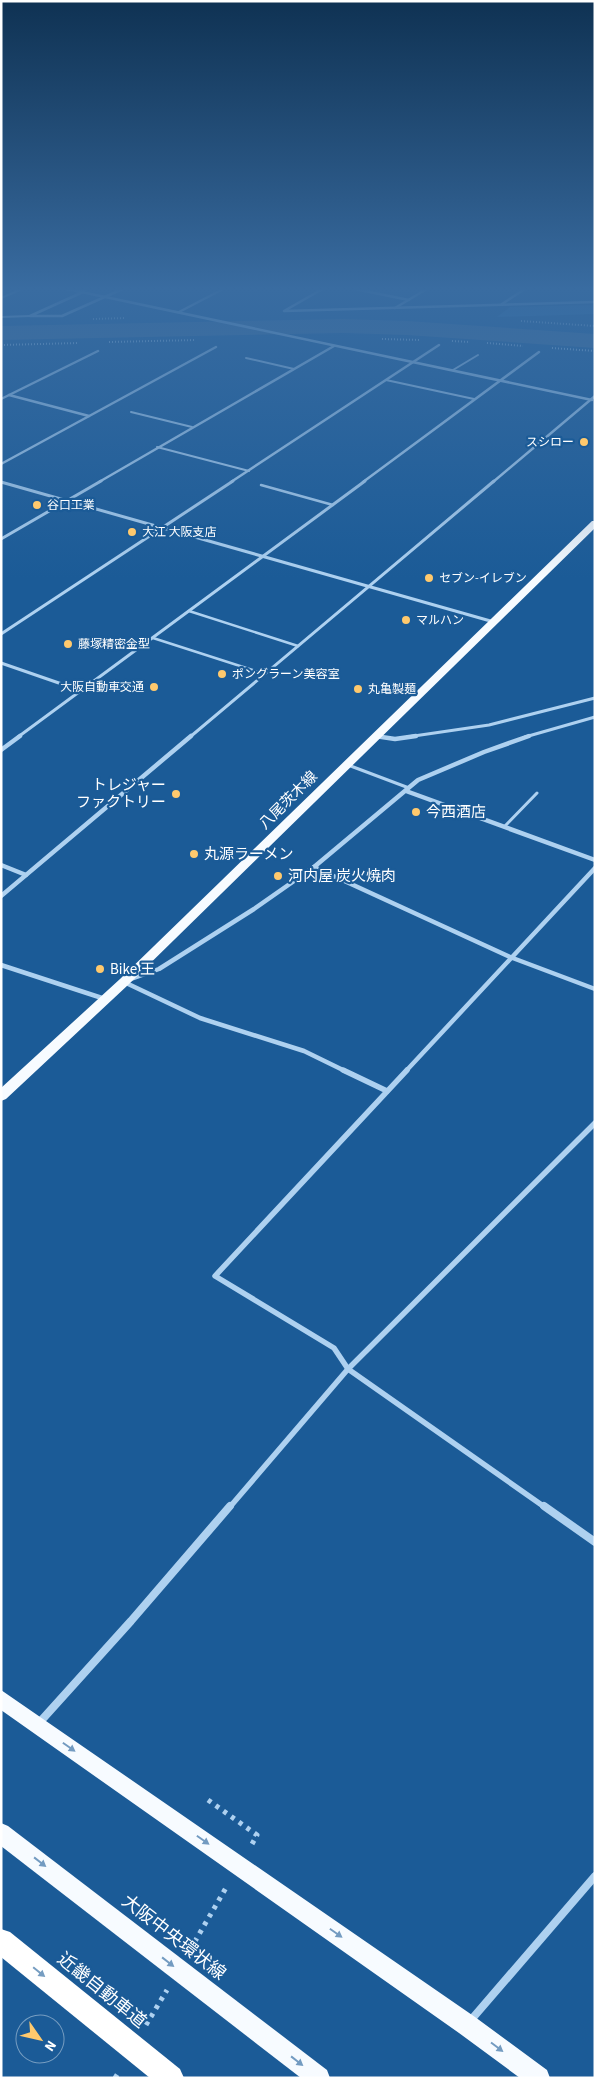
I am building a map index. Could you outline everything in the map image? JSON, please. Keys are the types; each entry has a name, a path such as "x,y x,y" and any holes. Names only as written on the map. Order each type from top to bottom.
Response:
{"highway":[{"name":"近畿自動車道","path":"1,1941 171,2078"}],"main road":[{"name":"八尾茨木線","path":"1,1096 124,982 374,736 593,527"},
{"path":"1,1699 467,2025 539,2078"},
{"name":"大阪中央環状線","path":"1,1833 318,2078"}],"street":[{"path":"1,399 31,384"},
{"path":"1,464 148,384"},
{"path":"1,539 266,384"},
{"path":"2,633 380,384"},
{"path":"1,750 494,384"},
{"path":"519,384 593,400"},
{"path":"9,395 89,416"},
{"path":"1,896 593,400 595,396"},
{"path":"1,482 494,622"},
{"path":"1,663 82,691"},
{"path":"374,736 395,739 488,724 595,698"},
{"path":"124,982 159,969 254,909 314,867 418,780 484,752 534,734 595,716"},
{"path":"408,789 595,860"},
{"path":"1,865 26,875"},
{"path":"314,867 510,957 595,989"},
{"path":"595,868 510,957 215,1276 334,1348 348,1369 595,1542"},
{"path":"1,965 106,999"},
{"path":"124,982 200,1018 304,1051 387,1091"},
{"path":"37,1725 131,1621 348,1369 595,1123"},
{"path":"467,2025 595,1876"}],"lane":[{"path":"405,384 474,399"},
{"path":"132,412 192,427"},
{"path":"157,447 249,471"},
{"path":"261,486 333,504"},
{"path":"189,611 298,646"},
{"path":"153,638 265,674"},
{"path":"346,764 408,789"},
{"path":"505,826 537,793"}],"path":[{"path":"208,1800 257,1835"}],"place":[{"name":"スシロー","path":"584,442"},
{"name":"谷口工業","path":"37,505"},
{"name":"大江 大阪支店","path":"132,532"},
{"name":"セブン-イレブン","path":"429,578"},
{"name":"マルハン","path":"406,620"},
{"name":"藤塚精密金型","path":"68,644"},
{"name":"ポングラーン美容室","path":"222,674"},
{"name":"大阪自動車交通","path":"154,687"},
{"name":"丸亀製麺","path":"358,689"},
{"name":"トレジャー ファクトリー","path":"176,794"},
{"name":"今西酒店","path":"416,812"},
{"name":"丸源ラーメン","path":"194,854"},
{"name":"河内屋 炭火焼肉","path":"278,876"},
{"name":"Bike 王","path":"100,969"}]}
